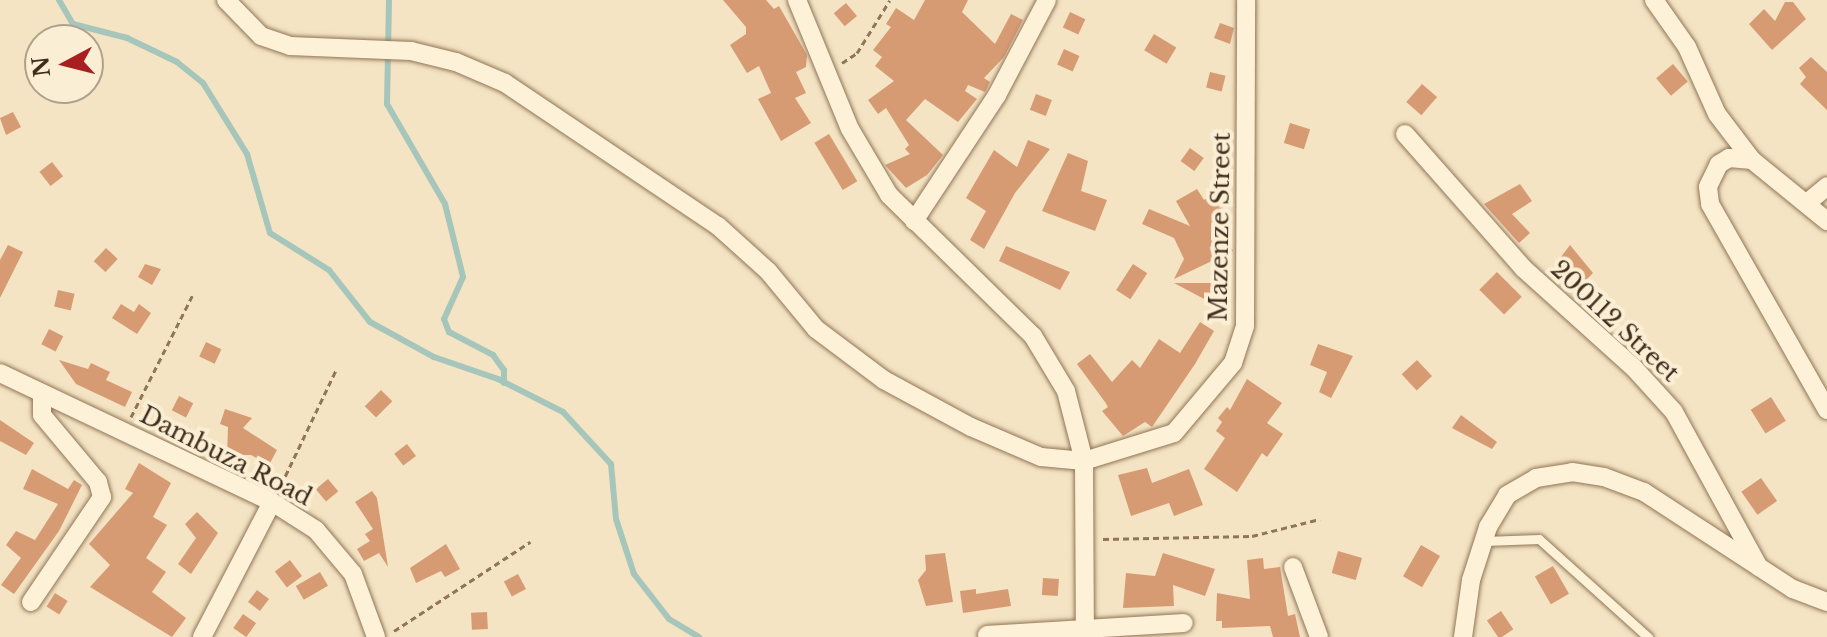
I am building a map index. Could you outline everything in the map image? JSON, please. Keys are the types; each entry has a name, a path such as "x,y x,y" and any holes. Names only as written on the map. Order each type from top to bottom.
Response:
{"street":[{"path":"226,0 261,36 290,46 411,51 456,62 505,83 718,226 768,271 816,329 884,380 971,427 1041,457 1084,461"},
{"path":"797,0 829,71 850,129 889,195 1033,336 1066,391 1084,461 1087,539 1085,632"},
{"path":"914,221 997,95 1047,0"},
{"name":"Mazenze Street","path":"1084,461 1174,433 1233,363 1245,326 1246,0"},
{"path":"1654,0 1687,47 1717,114 1752,160 1827,221"},
{"name":"200112 Street","path":"1405,134 1523,268 1634,368 1674,412 1759,567"},
{"path":"1752,160 1729,158 1719,164 1708,187 1710,204 1827,410"},
{"path":"1807,203 1827,186"},
{"name":"Dambuza Road","path":"0,373 272,502 316,530 353,574 376,637"},
{"path":"31,602 102,497 98,482 42,415 42,394"},
{"path":"1463,637 1484,541 1507,495 1536,478 1572,472 1604,477 1644,492 1793,589 1827,602"},
{"path":"202,637 272,502"},
{"path":"1293,567 1319,637"},
{"path":"987,635 1024,636 1184,623"}],"lane":[{"path":"1484,541 1539,539 1648,637"}],"path":[{"path":"829,71 857,53 890,0"},
{"path":"124,431 192,296"},
{"path":"272,502 336,370"},
{"path":"1087,539 1252,536 1320,519"},
{"path":"385,637 530,542"}],"building":[{"path":"723,0 766,0 774,9 779,6 807,55 806,67 796,72 806,93 795,98 811,123 781,141 758,99 771,93 759,66 747,73 730,45 746,34 746,27"},
{"path":"925,0 968,0 962,12 995,44 1011,14 1023,20 1004,57 984,78 990,82 985,92 968,85 965,91 977,99 958,122 925,99 906,120 943,155 927,175 906,188 885,165 910,154 905,149 909,145 886,108 878,114 868,100 894,81 875,66 882,57 873,50 891,27 886,24 896,8 914,20"},
{"path":"1785,2 1793,2 1806,19 1772,50 1749,24 1764,9 1775,21"},
{"path":"846,3 857,16 845,26 834,13"},
{"path":"1070,12 1085,19 1078,35 1063,27"},
{"path":"1220,23 1234,28 1230,44 1214,38"},
{"path":"1154,34 1176,47 1167,64 1144,50"},
{"path":"1064,49 1080,56 1073,71 1057,65"},
{"path":"1811,57 1827,72 1827,110 1800,84 1806,77 1799,68"},
{"path":"1673,64 1688,82 1671,96 1656,78"},
{"path":"1210,72 1226,76 1222,91 1206,88"},
{"path":"1422,84 1437,97 1421,115 1406,102"},
{"path":"1036,94 1052,100 1046,116 1030,110"},
{"path":"13,112 21,127 6,135 0,118"},
{"path":"1290,123 1310,129 1304,149 1284,143"},
{"path":"829,134 857,181 843,190 814,143"},
{"path":"1028,140 1050,149 1015,193 984,249 970,240 986,211 966,198 994,150 1017,167"},
{"path":"1190,148 1204,158 1194,171 1181,161"},
{"path":"1068,153 1088,161 1081,191 1107,200 1095,231 1042,211"},
{"path":"52,162 63,176 50,186 39,172"},
{"path":"1520,184 1532,201 1512,214 1530,233 1519,243 1484,204"},
{"path":"1197,189 1204,200 1213,193 1223,207 1217,212 1233,251 1174,279 1184,259 1174,238 1142,224 1149,209 1190,226 1176,201"},
{"path":"8,245 23,252 0,298 0,260"},
{"path":"1570,245 1593,273 1578,288 1555,265"},
{"path":"1006,246 1070,272 1060,290 999,261"},
{"path":"106,248 118,259 105,272 94,261"},
{"path":"145,264 161,269 152,285 138,277"},
{"path":"1133,264 1147,273 1130,299 1116,290"},
{"path":"1497,272 1522,297 1504,314 1479,290"},
{"path":"1174,283 1226,283 1226,300 1206,300"},
{"path":"58,290 75,294 71,310 54,307"},
{"path":"121,304 134,312 139,304 151,313 137,334 112,318"},
{"path":"1200,322 1214,331 1195,364 1152,427 1145,422 1123,436 1102,411 1108,407 1077,364 1090,354 1112,382 1132,360 1140,368 1159,339 1180,353"},
{"path":"49,329 63,336 56,351 41,344"},
{"path":"206,342 221,349 215,364 199,357"},
{"path":"1318,344 1353,356 1331,398 1319,392 1327,372 1310,365"},
{"path":"59,360 88,369 91,363 110,372 106,380 132,392 125,407 76,384"},
{"path":"1417,360 1432,376 1417,390 1402,374"},
{"path":"1247,379 1282,403 1267,423 1283,434 1267,457 1262,453 1237,492 1204,469 1225,438 1216,431 1222,422 1218,418 1227,407 1230,410"},
{"path":"381,390 392,401 376,418 365,406"},
{"path":"179,396 193,403 186,418 172,410"},
{"path":"1771,397 1786,421 1765,433 1751,410"},
{"path":"225,409 252,418 243,428 277,450 269,465 251,455 227,455 228,427 220,424"},
{"path":"1461,415 1497,442 1492,449 1452,428"},
{"path":"0,420 34,443 26,455 0,441"},
{"path":"407,444 416,456 403,466 394,454"},
{"path":"139,463 171,483 153,517 167,525 146,558 166,572 152,592 186,618 172,637 90,587 110,565 89,544 133,493 125,489"},
{"path":"1147,468 1152,483 1189,469 1203,505 1174,516 1169,503 1131,516 1118,475"},
{"path":"32,469 68,489 74,480 82,485 59,531 14,594 1,585 21,558 6,545 16,531 35,540 58,504 23,489"},
{"path":"1761,478 1777,501 1757,515 1741,492"},
{"path":"328,479 338,491 326,502 316,489"},
{"path":"372,491 377,498 388,567 379,553 364,561 357,549 370,541 365,534 373,529 355,502"},
{"path":"197,512 218,533 191,574 178,564 196,538 185,524"},
{"path":"446,544 460,569 445,577 441,571 416,583 410,568"},
{"path":"1421,545 1440,556 1422,587 1403,576"},
{"path":"1338,551 1362,558 1356,580 1332,573"},
{"path":"945,553 953,602 926,606 918,580 926,570 925,555"},
{"path":"1163,553 1215,569 1205,596 1173,585 1174,606 1123,608 1126,573 1155,576"},
{"path":"1263,558 1264,569 1280,567 1288,616 1295,614 1300,637 1273,637 1270,626 1222,628 1222,621 1216,621 1217,593 1250,599 1247,560"},
{"path":"290,560 302,576 287,587 275,571"},
{"path":"1553,566 1569,594 1551,604 1535,576"},
{"path":"320,572 328,586 304,600 296,586"},
{"path":"518,574 526,589 512,597 504,582"},
{"path":"1043,578 1059,579 1058,596 1042,595"},
{"path":"976,589 976,594 1008,589 1011,606 963,613 960,591"},
{"path":"257,590 269,599 260,611 248,602"},
{"path":"55,593 68,601 59,615 47,607"},
{"path":"1501,611 1513,629 1498,637 1487,621"},
{"path":"487,612 488,629 472,630 471,613"},
{"path":"243,614 256,623 246,637 233,628"}],"waterway":[{"path":"59,0 73,24 127,38 177,62 203,83 247,154 270,233 329,270 370,322 434,357 498,379 563,412 611,464 616,519 634,574 669,619 699,637"},
{"path":"389,0 387,104 445,204 463,277 444,319 449,332 493,355 504,370 504,383"}]}
